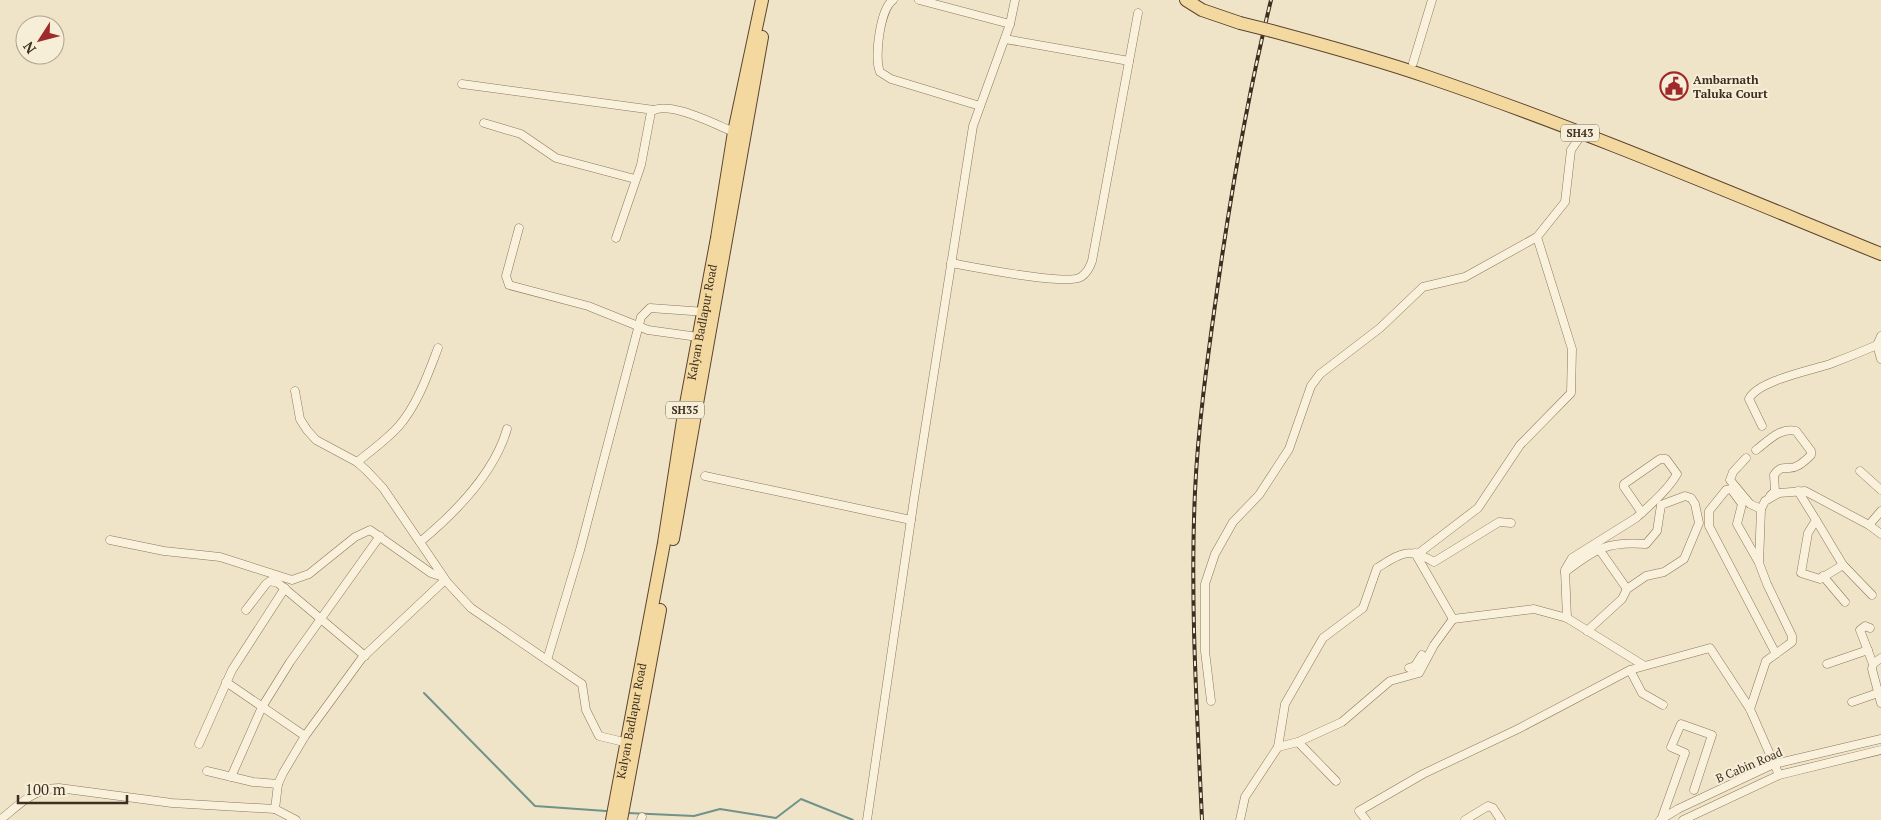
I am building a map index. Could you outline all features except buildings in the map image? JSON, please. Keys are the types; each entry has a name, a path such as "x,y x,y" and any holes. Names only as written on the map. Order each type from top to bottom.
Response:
{"main road":[{"name":"Kalyan Badlapur Road","path":"616,820 659,592 762,0"},
{"name":"Kalyan Badlapur Road","path":"693,396 698,337 708,313 734,132 747,92 769,0"},
{"name":"SH43","path":"1186,0 1215,16 1242,19 1414,63 1881,245"},
{"name":"SH43","path":"1202,0 1242,19"},
{"name":"SH43","path":"1273,27 1427,76 1583,130 1881,254"}],"street":[{"path":"893,0 885,8 877,56 880,72 891,79 980,106"},
{"path":"919,0 1010,24"},
{"path":"867,820 911,520 973,126 1010,24 1015,0"},
{"path":"1414,63 1432,0"},
{"path":"951,263 1054,279 1072,280 1081,277 1088,270 1092,261 1138,13"},
{"path":"1005,39 1129,61"},
{"path":"462,84 654,110 663,107 693,115 734,132"},
{"path":"616,238 641,164 648,121 654,110"},
{"path":"484,123 521,134 561,160 635,179"},
{"path":"1211,701 1205,651 1205,584 1215,554 1232,522 1259,495 1290,449 1311,386 1320,374 1380,328 1423,286 1465,277 1537,237 1566,202 1571,150 1583,130"},
{"path":"519,228 506,276 509,285 588,306 637,326 663,333 698,337"},
{"path":"1417,553 1478,508 1520,445 1571,393 1572,349 1537,237"},
{"path":"547,660 580,550 637,326 643,312 650,308 708,313"},
{"path":"1881,336 1877,345 1881,359"},
{"path":"1762,426 1749,399 1756,392 1787,376 1828,365 1877,345"},
{"path":"357,462 398,427 406,416 425,380 438,348"},
{"path":"295,391 300,419 307,430 316,440 357,462 383,488 444,578 471,608 582,684 586,710 600,736 630,743"},
{"path":"1756,450 1780,432 1789,429 1796,431 1811,451 1811,455 1797,467 1782,467 1774,475 1775,491 1761,510 1759,563"},
{"path":"420,542 449,516 489,468 502,447 507,430"},
{"path":"1746,458 1733,472 1730,480 1750,504 1761,510"},
{"path":"1567,618 1565,572 1572,558 1642,513 1677,474 1666,459 1660,460 1624,484 1642,513"},
{"path":"1860,471 1881,490"},
{"path":"705,476 911,520"},
{"path":"1750,709 1764,665 1790,645 1792,636 1759,563 1737,524 1742,504 1731,489 1726,490 1709,511 1709,526 1776,654"},
{"path":"1770,496 1798,490 1813,494 1869,525 1881,534"},
{"path":"1798,490 1843,565 1872,595"},
{"path":"1565,572 1589,553 1599,549 1622,542 1646,544 1657,531 1661,505 1676,498 1685,496 1691,498 1698,513 1699,523 1684,559 1664,572 1646,576 1627,589 1622,599 1587,630"},
{"path":"1869,525 1881,512"},
{"path":"1816,520 1808,533 1800,573 1812,578 1824,576 1843,565"},
{"path":"1240,820 1246,797 1278,747 1285,704 1322,638 1362,608 1377,568 1403,553 1417,553 1434,562 1499,522 1511,523"},
{"path":"110,540 164,551 220,557 292,580 309,574 364,531 370,530 431,573 444,578"},
{"path":"231,777 262,707 290,662 380,536"},
{"path":"1599,549 1627,589"},
{"path":"1417,553 1453,619"},
{"path":"1824,576 1845,602"},
{"path":"275,809 278,784 305,736 365,656 444,578"},
{"path":"246,610 261,589 270,581 278,583 365,656"},
{"path":"199,744 226,682 285,588"},
{"path":"1409,668 1415,666 1453,619 1534,609 1567,618 1643,665"},
{"path":"1870,628 1865,626 1860,630 1873,664 1872,669 1881,702"},
{"path":"1366,820 1359,811 1424,774 1518,729 1630,670 1710,648 1750,709 1779,775"},
{"path":"1827,664 1868,650"},
{"path":"1278,747 1298,742 1342,722 1390,681 1419,672 1422,655"},
{"path":"1873,664 1881,658"},
{"path":"1630,670 1642,693 1663,705"},
{"path":"226,682 305,736"},
{"path":"1852,702 1878,693"},
{"path":"1661,820 1685,753 1671,748 1680,724 1712,735 1694,790"},
{"name":"B Cabin Road","path":"1661,820 1678,809 1774,764 1881,739"},
{"path":"1298,742 1336,781"},
{"path":"1683,820 1779,775 1881,750"},
{"path":"207,771 231,777 278,784"},
{"path":"0,820 28,797 45,788 59,788 172,803 275,809 296,820"},
{"path":"1465,820 1488,806 1493,808 1501,820"}],"waterway":[{"path":"424,693 535,806 606,811"},
{"path":"628,813 694,816 720,809 776,818 801,799 853,820"}],"railway":[{"path":"1202,820 1193,574 1198,443 1209,346 1233,186 1254,74 1271,0"}],"place":[{"name":"Ambarnath Taluka Court","path":"1674,86"}]}
